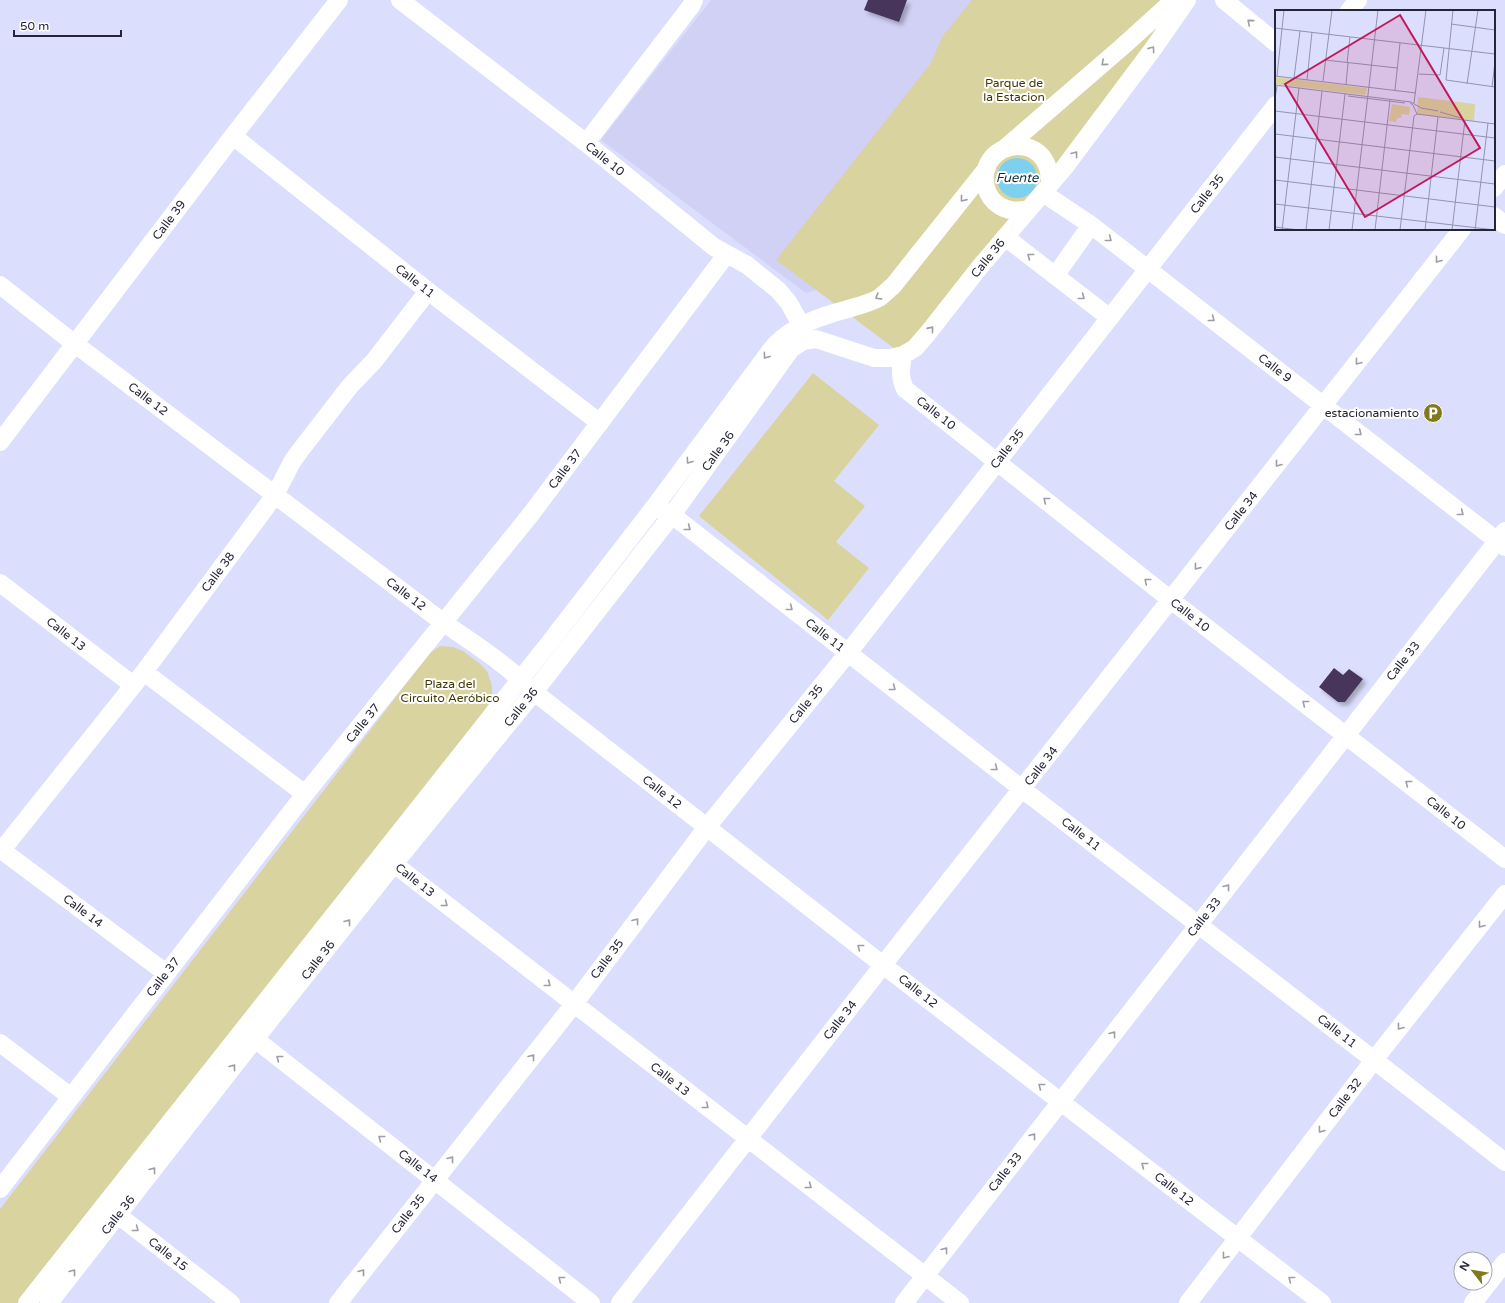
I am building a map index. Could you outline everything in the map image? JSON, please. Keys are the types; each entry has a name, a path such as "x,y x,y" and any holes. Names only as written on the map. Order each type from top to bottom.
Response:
{"street":[{"name":"Calle 39","path":"0,442 233,136 339,0"},
{"name":"Calle 10","path":"400,0 586,143 714,248 747,265 778,290 789,304 801,325"},
{"path":"586,143 691,6 694,0"},
{"path":"1174,0 1122,47 1004,149 996,154 990,161 985,176 987,192 997,205 1004,209 1013,211 1030,209 1064,168 1144,61 1186,0"},
{"path":"1224,0 1275,42"},
{"path":"1350,10 1358,0"},
{"name":"Calle 35","path":"338,1303 574,1004 707,827 848,653 1275,106"},
{"name":"Calle 11","path":"233,136 428,291 600,423"},
{"path":"1004,149 1012,146 1021,146 1030,148 1038,153 1048,167 1050,175 1046,189"},
{"name":"Calle 36","path":"27,1303 111,1210 388,859 520,679 656,506 774,346 782,337 801,325 817,318 867,304 880,297 893,286 987,168"},
{"path":"1495,187 1505,174"},
{"name":"Calle 9","path":"1046,189 1148,270 1502,539"},
{"name":"Calle 36","path":"388,859 534,692 672,515 791,349 803,341 816,339 867,357 891,358 903,355 915,348 1005,237 1030,209"},
{"path":"1495,217 1505,225"},
{"path":"1055,276 1091,225"},
{"name":"Calle 34","path":"620,1303 883,965 1461,230"},
{"path":"1005,237 1110,318"},
{"name":"Calle 37","path":"0,1189 305,794 531,514 726,255"},
{"name":"Calle 12","path":"0,285 75,344 444,623 472,641 534,692 883,965 1322,1303"},
{"name":"Calle 38","path":"1,850 138,678 275,495 292,462 299,452 350,386 374,361 428,291"},
{"name":"Calle 10","path":"903,355 900,373 901,381 905,389 998,461 1171,600 1505,859"},
{"name":"Calle 11","path":"656,506 672,515 1022,789 1505,1162"},
{"name":"Calle 33","path":"904,1303 1198,924 1502,539"},
{"name":"Calle 13","path":"0,583 305,794"},
{"name":"Calle 14","path":"1,850 166,973"},
{"name":"Calle 13","path":"388,859 960,1303"},
{"name":"Calle 32","path":"1188,1303 1374,1060 1505,894"},
{"name":"Calle 14","path":"249,1034 591,1303"},
{"path":"0,1043 71,1097"},
{"name":"Calle 36","path":"49,1303 111,1210"},
{"name":"Calle 15","path":"111,1210 231,1303"},
{"path":"1473,1303 1505,1262"}],"shaded area":[{"path":"711,0 1119,0 858,277 806,293 601,140"}],"green space":[{"name":"Parque de la Estacion","path":"972,0 1187,0 1153,49 903,355 776,260 931,63 942,37"},
{"path":"813,373 879,425 834,481 865,506 836,542 869,568 828,620 699,516"},
{"name":"Plaza del Circuito Aeróbico","path":"440,646 453,647 463,651 487,671 492,686 492,698 483,713 18,1303 0,1303 0,1209 430,653"}],"water":[{"name":"Fuente","path":"1021,158 1028,161 1034,167 1037,178 1036,186 1028,195 1021,198 1013,198 1006,195 998,186 997,174 1000,167 1009,159"}],"building":[{"path":"868,0 907,0 899,22 864,10"},
{"path":"1334,668 1343,675 1349,669 1363,679 1345,702 1338,702 1319,687"}],"place":[{"name":"estacionamiento","path":"1433,413"}]}
